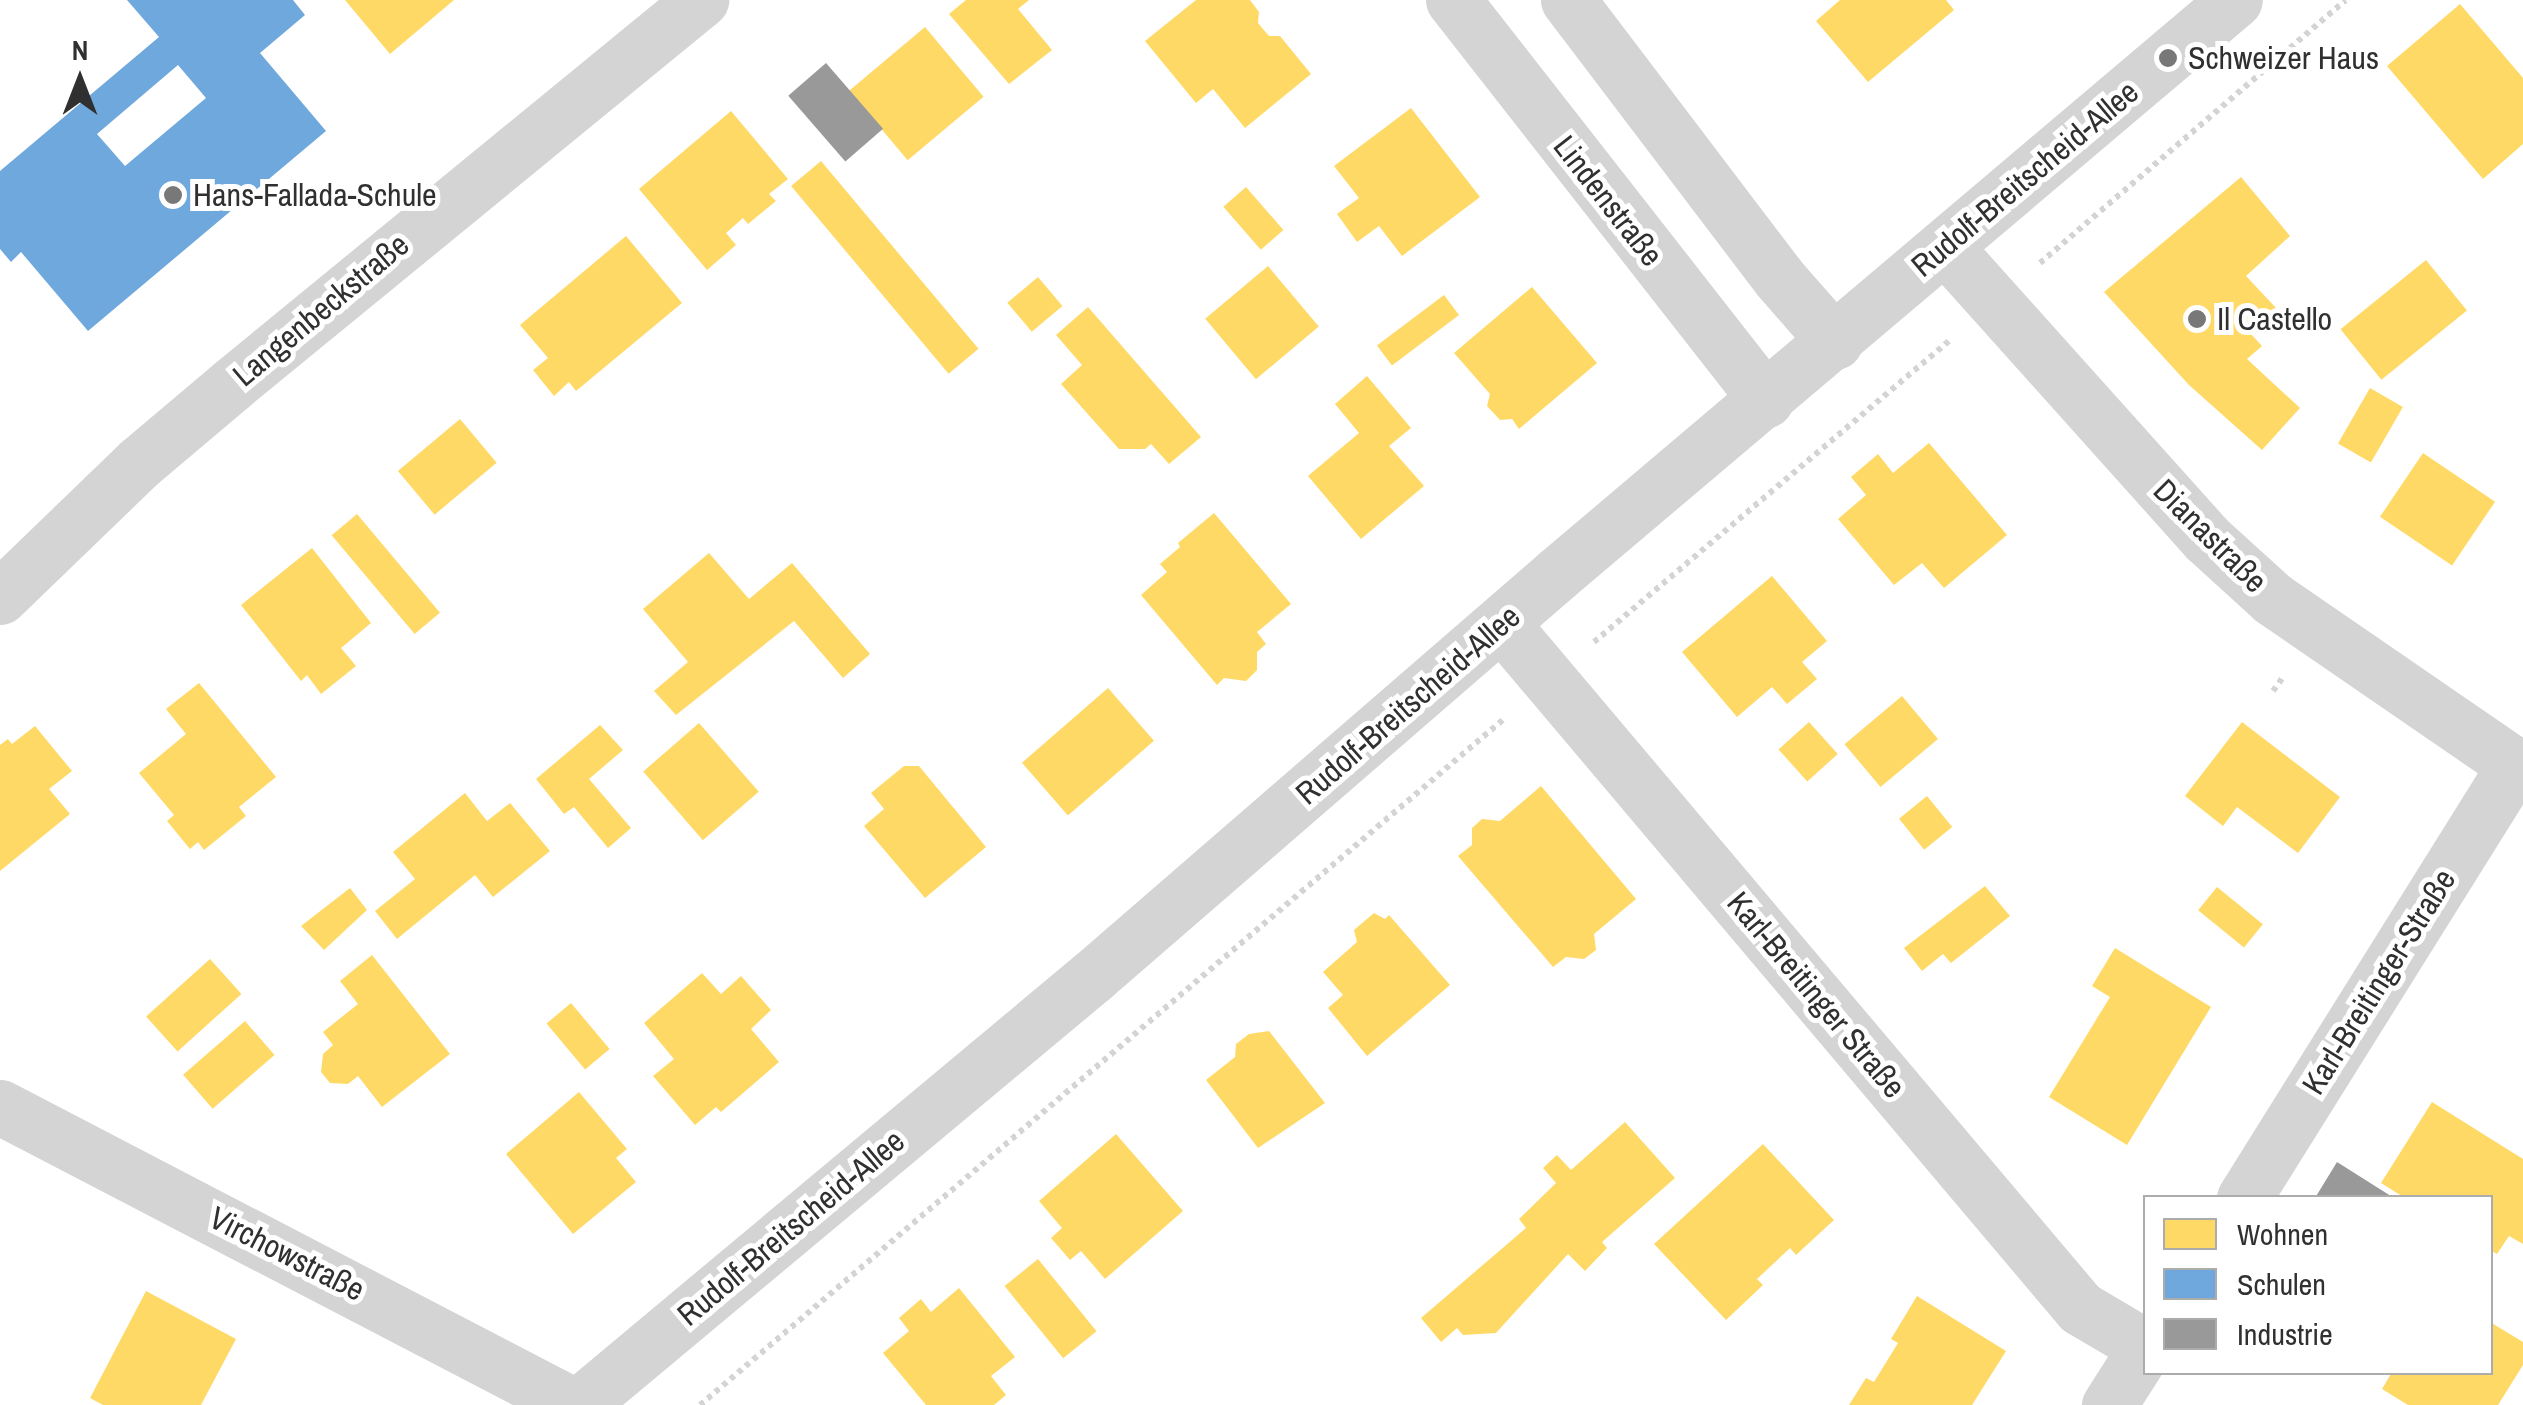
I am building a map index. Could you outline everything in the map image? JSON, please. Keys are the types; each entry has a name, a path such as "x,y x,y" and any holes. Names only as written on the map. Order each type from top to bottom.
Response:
{"street":[{"name":"Langenbeckstraße","path":"0,597 140,462 231,384 701,0"},
{"name":"Lindenstraße","path":"1453,0 1766,400"},
{"path":"1568,0 1779,278 1835,342"},
{"name":"Rudolf-Breitscheid-Allee","path":"576,1405 1093,976 2235,0"},
{"name":"Dianastraße","path":"1945,247 2207,539 2273,599 2519,768"},
{"name":"Karl-Breitinger Straße","path":"1502,624 2080,1308 2143,1344"},
{"name":"Karl-Breitinger-Straße","path":"2246,1195 2519,768"},
{"name":"Virchowstraße","path":"0,1106 576,1405"},
{"path":"2109,1405 2143,1351"}],"building: Wohnen":[{"path":"345,0 454,0 390,54"},
{"path":"966,0 1029,0 1018,9 1052,50 1009,84 949,14"},
{"path":"1196,0 1250,0 1259,12 1258,23 1269,36 1280,36 1311,74 1245,128 1213,89 1196,103 1145,41"},
{"path":"1840,0 1946,0 1954,10 1868,82 1816,21"},
{"path":"2460,4 2523,78 2523,144 2483,179 2387,66"},
{"path":"925,27 983,97 908,160 849,91"},
{"path":"1411,108 1480,197 1402,256 1379,226 1357,242 1337,214 1359,198 1334,166"},
{"path":"731,111 788,179 769,194 776,201 748,224 743,218 726,233 736,245 707,270 639,189"},
{"path":"821,161 978,349 949,374 791,186"},
{"name":"Il Castello","path":"2241,177 2290,236 2246,276 2277,309 2250,333 2262,346 2247,359 2300,408 2262,450 2189,385 2104,292"},
{"path":"1246,187 1283,230 1261,250 1223,207"},
{"path":"626,236 682,303 576,391 569,382 554,396 533,370 548,358 520,325"},
{"path":"2426,260 2467,311 2381,380 2341,329"},
{"path":"1268,266 1319,327 1256,379 1205,319"},
{"path":"1038,277 1062,306 1032,332 1007,303"},
{"path":"1532,287 1597,363 1519,429 1512,419 1500,420 1487,406 1490,394 1454,353"},
{"path":"1444,295 1459,315 1392,366 1377,346"},
{"path":"1088,307 1201,437 1169,464 1151,444 1145,449 1119,449 1061,384 1082,365 1056,335"},
{"path":"1367,376 1411,428 1389,446 1424,486 1361,539 1308,476 1359,433 1335,404"},
{"path":"2370,388 2403,407 2371,462 2338,443"},
{"path":"460,419 497,463 435,515 398,471"},
{"path":"1929,443 2007,535 1944,588 1922,563 1894,585 1838,519 1866,495 1851,477 1878,454 1893,473"},
{"path":"2423,453 2495,502 2452,565 2380,517"},
{"path":"1214,513 1291,604 1257,632 1266,644 1257,652 1257,670 1246,681 1224,678 1217,685 1141,595 1167,572 1160,564 1180,547 1178,543"},
{"path":"357,514 440,613 415,634 332,535"},
{"path":"312,548 371,623 341,648 356,666 321,694 307,675 301,681 241,605"},
{"path":"709,553 749,599 792,563 870,654 843,678 794,621 676,715 654,691 688,662 643,609"},
{"path":"1772,576 1827,641 1802,662 1817,679 1787,704 1772,687 1737,717 1682,652"},
{"path":"199,683 276,777 239,807 246,816 204,850 198,842 190,849 167,821 174,815 139,773 186,734 166,709"},
{"path":"1108,688 1154,741 1068,816 1022,763"},
{"path":"1902,696 1938,739 1881,787 1845,744"},
{"path":"1809,722 1838,754 1807,781 1779,749"},
{"path":"2242,722 2340,797 2298,853 2237,807 2223,826 2185,796"},
{"path":"699,723 759,792 703,840 643,772"},
{"path":"600,725 623,750 589,779 631,828 608,848 574,807 564,814 536,779"},
{"path":"35,726 72,771 49,789 70,814 0,871 0,745 8,739 12,744"},
{"path":"904,766 919,766 986,847 925,898 864,826 884,809 871,793"},
{"path":"1541,786 1636,899 1594,934 1596,950 1584,959 1566,957 1553,967 1458,856 1472,845 1472,828 1482,819 1500,821"},
{"path":"465,793 487,821 510,803 550,851 493,897 475,875 397,939 375,911 415,879 393,852"},
{"path":"1927,796 1952,827 1924,850 1899,819"},
{"path":"1985,886 2010,916 1951,963 1943,954 1922,971 1904,948"},
{"path":"2217,887 2263,924 2244,947 2198,910"},
{"path":"350,888 367,910 324,950 301,926"},
{"path":"1374,913 1385,919 1389,915 1450,985 1367,1056 1328,1008 1343,995 1323,972 1357,942 1354,930"},
{"path":"2115,948 2211,1007 2127,1145 2049,1097 2110,997 2092,986"},
{"path":"372,955 450,1054 382,1107 358,1076 348,1084 330,1083 321,1072 323,1054 333,1045 323,1032 358,1004 340,981"},
{"path":"210,959 241,994 178,1051 146,1017"},
{"path":"702,973 721,994 741,976 771,1010 751,1029 779,1062 721,1112 716,1107 695,1125 653,1076 674,1059 644,1023"},
{"path":"571,1003 610,1049 585,1070 546,1024"},
{"path":"245,1021 275,1055 213,1109 183,1075"},
{"path":"1269,1031 1325,1103 1258,1148 1206,1080 1235,1057 1236,1044 1249,1034"},
{"path":"579,1092 627,1149 616,1158 636,1182 573,1234 506,1154"},
{"path":"2432,1102 2523,1159 2523,1244 2509,1236 2497,1254 2493,1252 2493,1195 2400,1195 2381,1183"},
{"path":"1625,1122 1675,1178 1602,1242 1607,1248 1585,1271 1568,1254 1496,1333 1463,1335 1457,1328 1441,1342 1421,1318 1526,1228 1519,1219 1556,1183 1543,1168 1557,1155 1571,1170"},
{"path":"1116,1134 1183,1211 1105,1279 1081,1251 1070,1260 1051,1238 1062,1228 1039,1201"},
{"path":"1763,1144 1834,1220 1796,1255 1790,1248 1757,1279 1763,1285 1726,1320 1654,1244"},
{"path":"1038,1259 1097,1331 1063,1358 1005,1286"},
{"path":"959,1288 1015,1357 991,1376 1006,1395 994,1405 926,1405 883,1353 909,1331 899,1318 921,1299 931,1312"},
{"path":"146,1291 236,1339 201,1405 103,1405 90,1398"},
{"path":"1917,1296 2006,1351 1972,1405 1849,1405 1866,1378 1874,1382 1898,1343 1891,1339"},
{"path":"2493,1324 2523,1342 2523,1365 2498,1405 2408,1405 2382,1389 2390,1375 2493,1375"}],"building: Schulen":[{"path":"127,0 293,0 305,15 260,53 326,131 88,331 21,252 11,262 0,249 0,171 159,37","holes":["178,65 206,98 125,166 97,134"]}],"building: Industrie":[{"path":"826,63 883,129 845,161 788,96"},
{"path":"2337,1162 2389,1195 2317,1195"}],"place":[{"name":"Schweizer Haus","path":"2168,58"},
{"name":"Hans-Fallada-Schule","path":"173,195"},
{"name":"Il Castello","path":"2197,319"}]}
